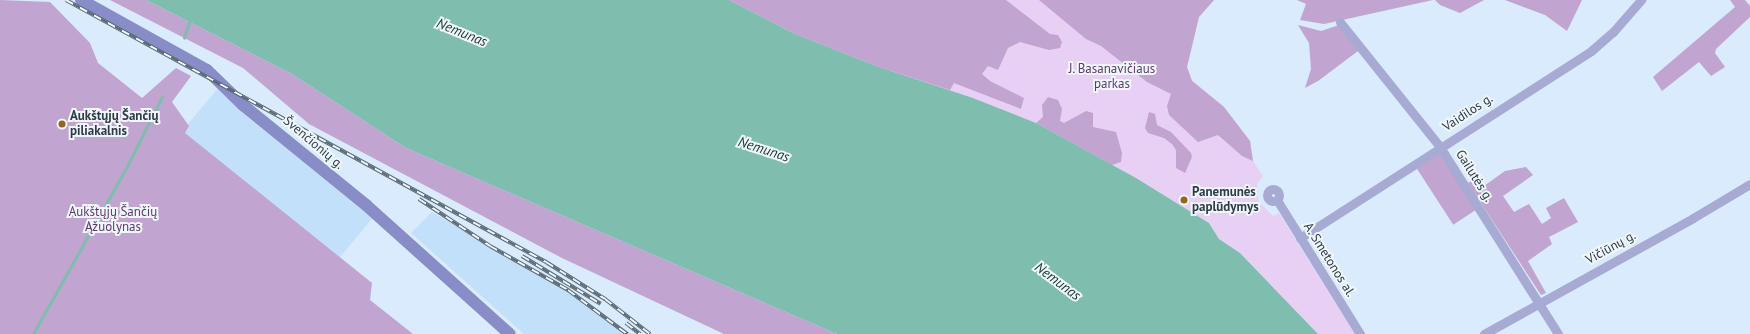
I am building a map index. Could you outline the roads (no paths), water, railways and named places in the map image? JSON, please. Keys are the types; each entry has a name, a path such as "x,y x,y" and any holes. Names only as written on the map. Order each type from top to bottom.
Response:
{"street":[{"name":"Švenčionių g.","path":"81,0 207,70 243,106 366,205 510,334"},
{"name":"Vaidilos g.","path":"1300,238 1596,47 1613,32 1641,0"},
{"name":"Gailutės g.","path":"1340,22 1440,147 1558,334"},
{"name":"Vičiūnų g.","path":"1484,334 1750,184"},
{"name":"A. Smetonos al.","path":"1277,200 1360,334"}],"water":[{"name":"Nemunas","path":"146,0 729,0 793,33 876,66 973,98 1036,123 1136,178 1209,223 1219,239 1240,253 1318,334 837,334 406,148 292,74"}],"waterway":[{"path":"184,38 190,19"},
{"path":"33,334 124,172 162,97"}],"railway":[{"path":"66,0 546,262 605,299 650,334"},
{"path":"419,199 490,246 568,290 627,334"},
{"path":"522,256 601,304"},
{"path":"626,323 640,334"}],"place":[{"name":"Aukštųjų Šančių piliakalnis","path":"62,124"},
{"name":"Panemunės paplūdymys","path":"1184,200"}],"park label":[{"name":"J. Basanavičiaus parkas","path":"1112,78"},
{"name":"Aukštųjų Šančių Ąžuolynas","path":"113,220"}]}
